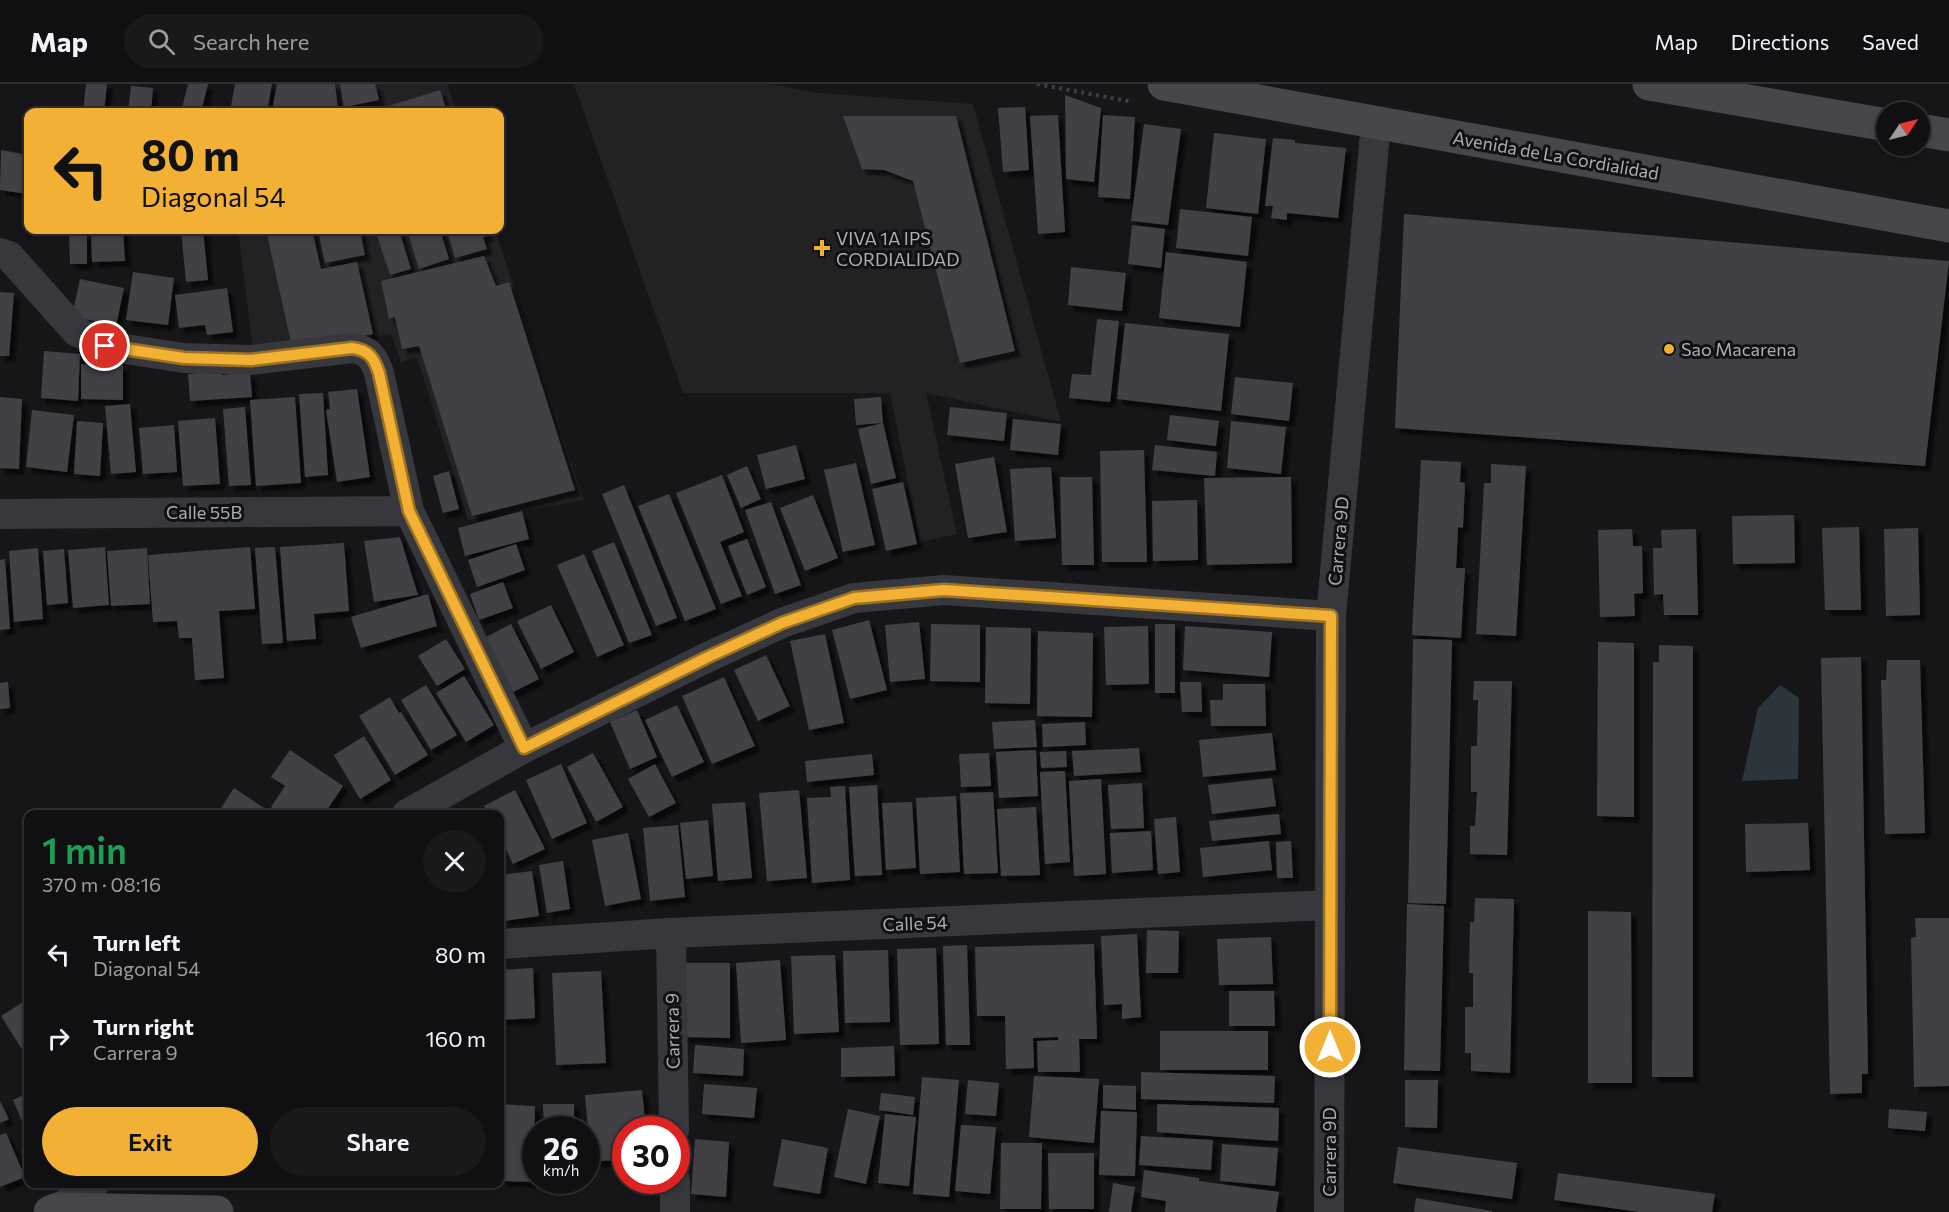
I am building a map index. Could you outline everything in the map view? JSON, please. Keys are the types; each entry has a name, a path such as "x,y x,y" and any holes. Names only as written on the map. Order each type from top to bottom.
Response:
{"main road":[{"name":"Avenida de La Cordialidad","path":"1164,84 1949,226"},
{"path":"1649,84 1876,123"},
{"path":"1930,132 1949,135"},
{"path":"55,1211 217,1212"}],"street":[{"name":"Carrera 9D","path":"1329,1212 1331,616 1376,123"},
{"path":"0,253 9,256 76,332 105,346 184,358 251,360 352,348 362,349 369,354 379,373 409,511 524,748"},
{"name":"Calle 55B","path":"0,514 409,511"},
{"path":"414,810 524,748 708,657 782,623 854,598 944,590 1331,616"},
{"name":"Calle 54","path":"504,944 671,933 1330,905"},
{"name":"Carrera 9","path":"671,933 674,1116"},
{"path":"55,1211 88,1188"},
{"path":"675,1194 675,1212"}],"shaded area":[{"path":"276,84 447,84 456,108 272,108"},
{"name":"VIVA 1A IPS CORDIALIDAD","path":"574,84 770,84 819,93 973,104 1061,422 926,393 957,534 920,542 890,393 683,393"},
{"path":"239,234 496,234 584,500 468,520 417,357 401,362 391,334 293,352 253,349"},
{"path":"1780,685 1799,698 1798,779 1742,781 1758,708"}],"building":[{"path":"86,84 107,84 104,108 83,108"},
{"path":"188,84 208,84 202,108 182,108"},
{"path":"235,84 272,84 268,108 231,108"},
{"path":"277,84 335,84 338,108 273,108"},
{"path":"340,84 375,84 379,100 344,107"},
{"path":"131,86 153,88 151,108 128,108"},
{"path":"440,90 446,108 382,108"},
{"path":"1065,95 1101,108 1094,182 1066,179"},
{"path":"1025,107 1029,170 1003,172 998,108"},
{"path":"1058,115 1065,232 1038,234 1030,116"},
{"path":"1103,115 1135,117 1130,199 1098,197"},
{"path":"843,116 956,116 1015,351 960,363 913,181 884,170 862,169"},
{"path":"1144,124 1181,129 1168,225 1131,221"},
{"path":"1214,133 1266,139 1258,214 1206,208"},
{"path":"1273,138 1295,140 1295,143 1346,148 1338,218 1287,213 1287,220 1271,218 1273,206 1265,206"},
{"path":"1,150 24,154 24,194 0,190"},
{"path":"1180,209 1252,217 1248,256 1176,248"},
{"name":"Sao Macarena","path":"1404,214 1949,261 1925,466 1395,428"},
{"path":"1132,225 1165,229 1161,268 1128,264"},
{"path":"69,234 87,234 87,264 70,264"},
{"path":"91,234 123,234 125,261 92,262"},
{"path":"181,234 203,234 208,280 186,282"},
{"path":"267,234 313,234 321,269 357,262 373,334 293,351"},
{"path":"319,234 361,234 365,255 325,263"},
{"path":"376,234 400,234 411,269 390,275"},
{"path":"408,234 441,234 449,259 419,269"},
{"path":"448,234 487,234 488,236 483,237 487,249 455,258"},
{"path":"1166,252 1247,262 1240,327 1159,318"},
{"path":"484,256 496,286 509,282 575,490 472,516 419,346 402,349 395,317 389,319 381,281"},
{"path":"1071,267 1126,273 1122,311 1068,305"},
{"path":"133,272 174,278 168,325 126,320"},
{"path":"80,279 124,288 116,326 72,316"},
{"path":"227,288 233,332 207,335 205,325 179,328 175,295"},
{"path":"0,292 14,293 9,356 0,356"},
{"path":"1097,319 1119,321 1110,402 1069,398 1072,374 1091,375"},
{"path":"1125,323 1229,334 1221,411 1117,399"},
{"path":"44,351 80,354 78,401 41,398"},
{"path":"81,364 123,365 123,400 81,399"},
{"path":"221,371 222,375 250,373 252,397 190,401 188,374"},
{"path":"1235,377 1293,383 1289,421 1231,414"},
{"path":"357,389 370,477 337,482 326,410 330,409 328,392"},
{"path":"323,393 328,475 305,477 299,394"},
{"path":"0,397 22,399 19,469 0,468"},
{"path":"295,397 301,483 256,486 250,400"},
{"path":"881,397 883,423 856,425 854,399"},
{"path":"130,404 136,472 111,474 105,406"},
{"path":"245,407 251,485 229,486 223,409"},
{"path":"950,407 1007,413 1004,441 947,435"},
{"path":"32,410 74,415 67,472 26,467"},
{"path":"1170,415 1219,421 1216,446 1167,440"},
{"path":"215,418 220,484 183,486 178,421"},
{"path":"1013,419 1061,424 1058,455 1010,450"},
{"path":"77,421 103,423 100,476 74,474"},
{"path":"1231,421 1286,427 1281,474 1227,468"},
{"path":"883,423 896,478 871,484 858,429"},
{"path":"174,425 177,472 143,474 139,428"},
{"path":"796,445 805,479 766,489 757,455"},
{"path":"1155,445 1217,452 1215,476 1152,470"},
{"path":"1144,450 1147,562 1102,562 1100,451"},
{"path":"994,457 1007,532 968,538 955,464"},
{"path":"1421,460 1461,462 1460,482 1465,483 1463,528 1458,527 1456,568 1465,568 1461,638 1412,635"},
{"path":"856,463 875,545 843,552 824,470"},
{"path":"1491,464 1526,466 1516,636 1476,634 1484,483 1491,483"},
{"path":"747,466 761,499 741,508 727,475"},
{"path":"1051,467 1056,538 1015,541 1010,469"},
{"path":"449,471 459,509 443,513 433,476"},
{"path":"722,475 744,532 720,542 742,596 721,604 676,493"},
{"path":"1060,477 1092,477 1094,565 1062,565"},
{"path":"1291,477 1292,563 1207,565 1204,478"},
{"path":"903,482 917,544 886,551 872,489"},
{"path":"624,485 677,618 656,626 602,494"},
{"path":"669,494 716,609 685,621 638,506"},
{"path":"813,495 838,558 805,571 780,508"},
{"path":"1197,500 1198,560 1153,561 1152,501"},
{"path":"771,502 801,585 775,594 745,510"},
{"path":"522,511 529,539 465,556 458,528"},
{"path":"1794,515 1795,563 1733,564 1732,516"},
{"path":"1859,527 1861,610 1825,610 1822,528"},
{"path":"1918,528 1920,615 1886,616 1884,529"},
{"path":"1632,529 1633,546 1642,546 1643,593 1634,594 1635,616 1600,617 1598,530"},
{"path":"1696,529 1698,615 1664,615 1663,594 1654,595 1653,548 1662,548 1661,530"},
{"path":"400,537 418,595 374,602 364,541"},
{"path":"747,539 766,587 747,595 728,546"},
{"path":"614,542 652,635 629,643 592,551"},
{"path":"344,543 349,611 314,614 316,639 287,641 280,547"},
{"path":"516,544 525,570 477,587 468,560"},
{"path":"105,547 109,605 73,608 68,550"},
{"path":"250,547 255,609 219,611 224,678 195,680 192,638 179,638 177,621 153,622 148,555"},
{"path":"275,547 283,643 262,644 255,548"},
{"path":"38,548 43,619 14,622 9,551"},
{"path":"147,548 150,604 111,606 107,551"},
{"path":"64,549 68,603 47,605 43,551"},
{"path":"584,554 624,645 597,657 557,565"},
{"path":"5,559 10,629 0,630 0,560"},
{"path":"503,582 513,608 479,620 470,594"},
{"path":"428,594 437,626 361,648 351,617"},
{"path":"551,605 574,652 541,669 517,621"},
{"path":"869,620 887,690 850,699 832,630"},
{"path":"919,622 925,679 890,682 885,625"},
{"path":"511,624 539,679 511,693 484,638"},
{"path":"931,624 980,625 980,682 930,681"},
{"path":"1155,624 1175,624 1175,693 1155,693"},
{"path":"1148,626 1149,684 1106,685 1104,627"},
{"path":"1185,626 1272,632 1269,677 1183,670"},
{"path":"986,627 1031,628 1030,704 985,703"},
{"path":"1038,631 1093,633 1092,717 1037,716"},
{"path":"825,634 844,723 809,730 790,641"},
{"path":"446,639 465,669 437,686 418,656"},
{"path":"1413,639 1452,640 1446,904 1408,903"},
{"path":"1598,642 1634,643 1634,817 1597,816"},
{"path":"1659,645 1693,646 1693,1077 1652,1077 1653,662 1659,662"},
{"path":"766,655 790,706 758,721 734,670"},
{"path":"1861,657 1868,1074 1862,1074 1862,1093 1830,1094 1821,658"},
{"path":"1887,660 1920,660 1925,833 1885,834 1881,680 1886,680"},
{"path":"464,676 494,725 466,742 436,693"},
{"path":"724,677 755,746 712,764 682,696"},
{"path":"1474,681 1512,681 1507,855 1470,854 1470,826 1475,826 1477,792 1471,792 1471,746 1477,746 1478,700 1473,700"},
{"path":"8,682 10,708 0,709 0,683"},
{"path":"1180,682 1201,682 1202,712 1182,712"},
{"path":"1223,684 1265,684 1266,726 1211,726 1210,700 1223,700"},
{"path":"426,685 457,735 431,750 401,700"},
{"path":"390,697 428,755 395,775 359,716"},
{"path":"677,705 704,762 672,777 645,720"},
{"path":"637,710 657,757 630,769 610,722"},
{"path":"1035,720 1037,747 994,749 992,722"},
{"path":"1085,722 1086,745 1043,747 1042,724"},
{"path":"1272,733 1276,770 1203,777 1199,740"},
{"path":"364,736 391,780 360,799 334,755"},
{"path":"1139,748 1141,772 1074,776 1072,751"},
{"path":"290,750 343,786 327,810 276,810 271,807 285,786 271,777"},
{"path":"1036,750 1038,796 999,798 996,752"},
{"path":"1066,751 1067,767 1041,768 1040,752"},
{"path":"593,753 623,807 596,822 567,767"},
{"path":"989,753 991,786 961,787 959,754"},
{"path":"872,754 874,775 807,782 805,761"},
{"path":"561,764 587,823 552,839 526,780"},
{"path":"655,764 676,803 649,817 628,779"},
{"path":"1065,771 1070,862 1045,864 1040,772"},
{"path":"1272,778 1276,806 1212,814 1208,785"},
{"path":"1101,779 1106,874 1074,876 1069,781"},
{"path":"1142,783 1144,828 1111,829 1108,785"},
{"path":"877,785 882,875 855,876 849,787"},
{"path":"845,786 850,880 812,883 807,798 831,797 830,787"},
{"path":"234,788 267,810 220,810"},
{"path":"515,790 545,849 513,864 504,845 504,810 486,810 484,806"},
{"path":"799,790 807,878 767,881 759,793"},
{"path":"993,792 998,873 964,874 960,793"},
{"path":"956,796 960,872 920,874 916,798"},
{"path":"745,802 752,878 718,881 712,804"},
{"path":"912,802 916,868 886,870 882,803"},
{"path":"1036,807 1040,875 1001,876 997,809"},
{"path":"1279,814 1281,834 1212,841 1209,821"},
{"path":"1176,817 1180,872 1158,874 1154,819"},
{"path":"708,820 713,876 686,879 680,823"},
{"path":"1808,823 1810,870 1746,872 1745,824"},
{"path":"678,825 685,897 650,901 643,828"},
{"path":"1151,831 1153,870 1112,873 1110,833"},
{"path":"628,833 641,899 605,906 592,840"},
{"path":"1269,841 1272,870 1203,877 1200,848"},
{"path":"1291,841 1293,878 1277,878 1276,842"},
{"path":"563,861 570,909 547,913 539,865"},
{"path":"532,871 539,916 504,921 504,874"},
{"path":"1475,898 1514,899 1510,1073 1471,1071 1471,1053 1465,1053 1465,1007 1473,1007 1473,973 1469,973 1470,922 1474,922"},
{"path":"1407,904 1444,906 1440,1071 1404,1070"},
{"path":"1588,911 1631,912 1632,1083 1588,1083"},
{"path":"1915,918 1949,918 1949,1086 1914,1087 1911,938 1916,937"},
{"path":"1147,930 1179,931 1178,973 1146,973"},
{"path":"1137,934 1141,1017 1122,1019 1122,1004 1104,1005 1101,936"},
{"path":"1271,937 1273,984 1219,985 1217,939"},
{"path":"1094,944 1097,1039 1079,1039 1080,1072 1038,1072 1037,1041 1058,1040 1058,1037 1033,1038 1034,1068 1006,1069 1005,1016 977,1016 975,947"},
{"path":"967,945 970,1045 946,1045 943,946"},
{"path":"936,948 939,1044 900,1045 897,949"},
{"path":"888,950 890,1022 845,1023 843,951"},
{"path":"835,955 839,1032 794,1034 791,956"},
{"path":"780,960 786,1040 741,1043 736,963"},
{"path":"684,963 730,963 730,1038 684,1037"},
{"path":"533,968 535,1018 504,1020 504,970"},
{"path":"601,971 606,1063 556,1065 552,973"},
{"path":"1229,991 1274,991 1275,1026 1229,1026"},
{"path":"24,1002 24,1053 1,1016"},
{"path":"1160,1031 1268,1031 1268,1070 1160,1070"},
{"path":"695,1045 744,1049 743,1076 693,1073"},
{"path":"894,1046 895,1076 841,1077 841,1048"},
{"path":"1141,1072 1275,1076 1274,1103 1141,1099"},
{"path":"1034,1076 1099,1079 1094,1143 1029,1137"},
{"path":"922,1077 959,1080 949,1197 913,1194"},
{"path":"968,1080 999,1083 996,1116 965,1114"},
{"path":"1405,1080 1438,1080 1437,1128 1405,1127"},
{"path":"704,1084 757,1088 754,1118 702,1114"},
{"path":"1103,1085 1136,1086 1136,1110 1103,1108"},
{"path":"642,1090 645,1116 612,1116 612,1160 600,1161 600,1116 587,1116 585,1095"},
{"path":"881,1093 915,1097 913,1115 879,1110"},
{"path":"24,1095 24,1126 13,1100"},
{"path":"0,1101 9,1119 0,1123"},
{"path":"504,1104 535,1106 535,1116 522,1116 522,1182 504,1181"},
{"path":"543,1104 574,1104 574,1116 543,1116"},
{"path":"1157,1104 1279,1108 1278,1141 1157,1132"},
{"path":"848,1109 880,1116 866,1184 834,1177"},
{"path":"1889,1109 1927,1112 1925,1131 1888,1128"},
{"path":"1101,1111 1137,1112 1135,1176 1099,1175"},
{"path":"885,1114 916,1117 909,1186 878,1183"},
{"path":"961,1125 996,1127 990,1194 955,1191"},
{"path":"6,1133 24,1177 0,1187 0,1135"},
{"path":"1141,1136 1213,1140 1211,1170 1139,1165"},
{"path":"695,1139 729,1142 726,1197 691,1194"},
{"path":"782,1139 828,1148 820,1194 773,1186"},
{"path":"1001,1143 1042,1143 1041,1209 1000,1209"},
{"path":"1222,1144 1278,1148 1275,1186 1220,1181"},
{"path":"1398,1147 1517,1163 1512,1199 1393,1183"},
{"path":"1048,1153 1094,1153 1094,1209 1049,1209"},
{"path":"1144,1170 1199,1178 1199,1181 1279,1192 1276,1212 1165,1212 1166,1201 1141,1197"},
{"path":"1558,1173 1715,1194 1712,1212 1640,1212 1554,1200"},
{"path":"1113,1183 1135,1187 1131,1212 1109,1212"},
{"path":"1416,1198 1492,1211 1492,1212 1414,1212"}],"place":[{"name":"VIVA 1A IPS CORDIALIDAD","path":"822,248"},
{"name":"Sao Macarena","path":"1669,349"}],"route":[{"path":"105,346 184,358 251,360 352,348 362,349 369,354 379,373 409,511 524,748 782,623 854,598 944,590 1331,616 1330,1047"}]}
